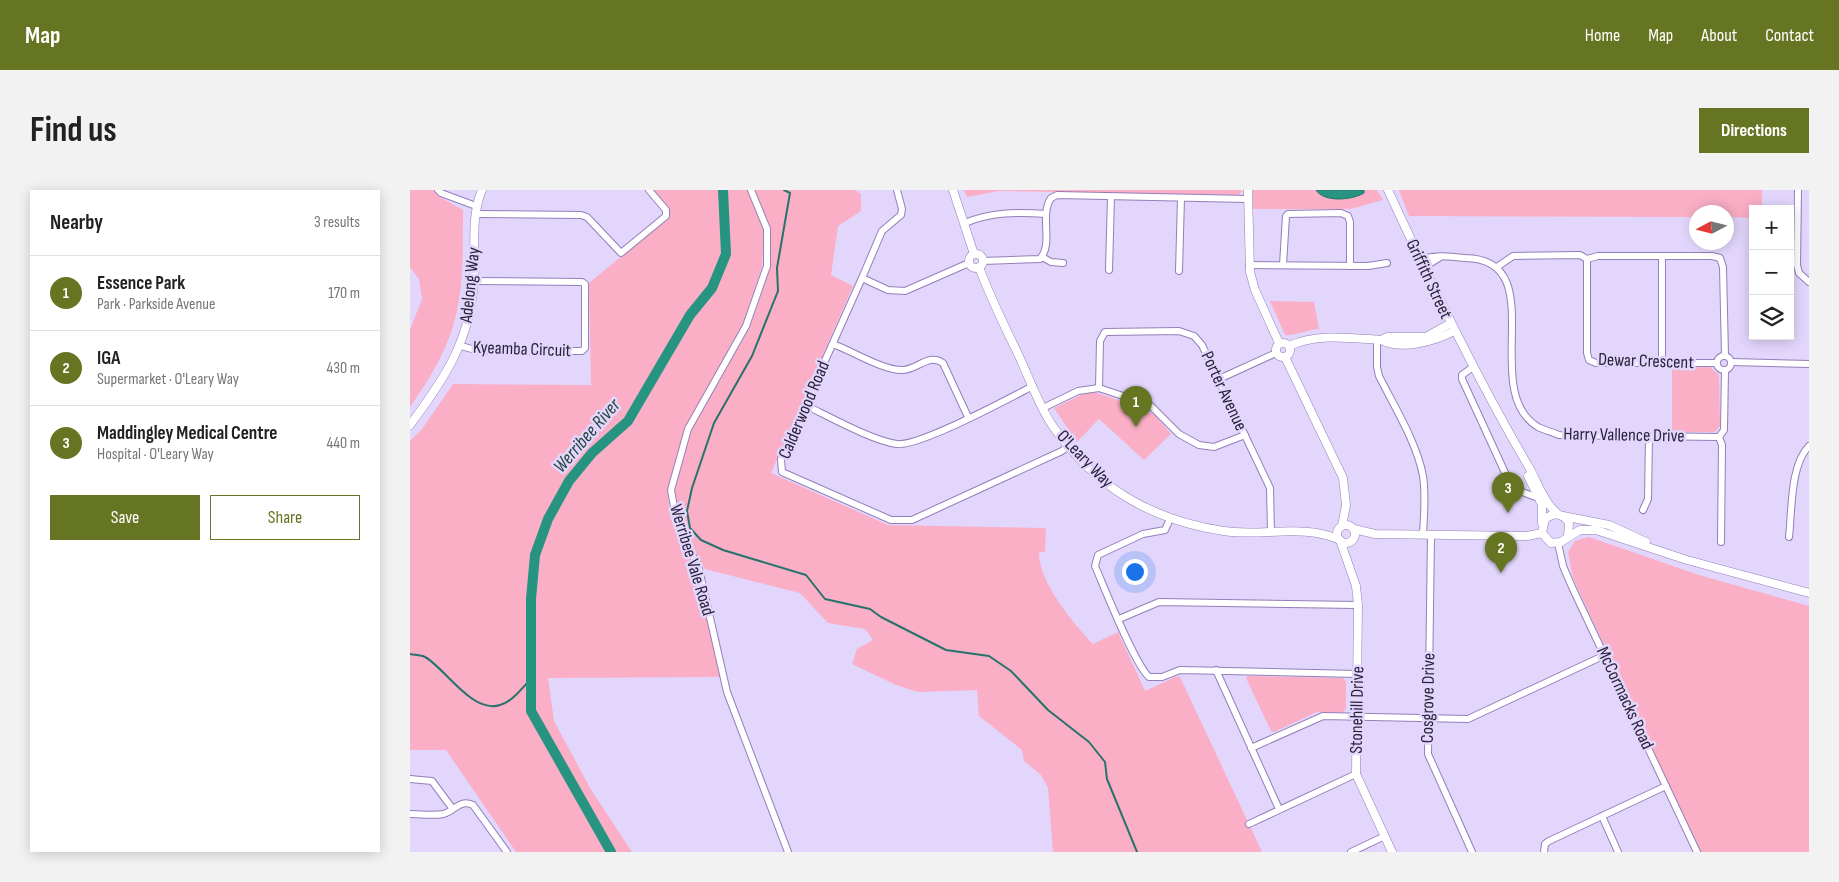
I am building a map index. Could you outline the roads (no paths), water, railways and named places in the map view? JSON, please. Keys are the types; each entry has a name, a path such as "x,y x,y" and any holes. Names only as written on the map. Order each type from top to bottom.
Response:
{"street":[{"path":"438,190 440,193 476,210 581,215 587,217 621,252 666,216 666,210 649,190"},
{"name":"Adelong Way","path":"410,425 442,383 461,346 471,306 474,281 476,210 482,190"},
{"name":"Werribee Vale Road","path":"751,190 768,229 767,266 746,326 688,429 671,490 676,518 685,542 698,565 727,692 788,852"},
{"name":"Calderwood Road","path":"897,190 902,209 901,215 882,231 781,459 782,472 891,520 912,520 1062,452 1068,446"},
{"path":"952,190 965,223 974,254"},
{"path":"1248,190 1249,265 1255,290 1280,344"},
{"name":"Griffith Street","path":"1388,190 1454,331 1516,449 1544,514 1542,523"},
{"path":"1798,190 1797,265 1799,273 1809,282"},
{"path":"969,263 974,268 981,264 1034,260 1042,257 1046,249 1047,205 1053,196 1248,199"},
{"path":"1109,270 1111,196"},
{"path":"1179,271 1181,198"},
{"path":"1283,265 1286,216 1288,214 1341,213 1348,216 1350,222 1350,266"},
{"path":"965,223 983,216 998,214 1046,214"},
{"path":"969,263 970,257 974,254 980,254 981,264"},
{"path":"1422,263 1434,256 1478,258 1496,267 1513,256 1580,255 1587,260 1598,256 1712,256 1720,258 1723,267 1725,356 1731,362 1809,364"},
{"path":"1662,256 1662,363"},
{"path":"1042,257 1051,262 1063,263"},
{"name":"Dewar Crescent","path":"1587,260 1587,353 1590,360 1596,362 1717,363"},
{"path":"862,278 888,290 905,291 969,263"},
{"path":"1249,265 1350,266 1388,263"},
{"name":"O'Leary Way","path":"981,264 1043,408 1068,446 1103,483 1131,502 1170,520 1226,532 1314,533"},
{"name":"Harry Vallence Drive","path":"1496,267 1507,279 1512,294 1511,365 1514,392 1522,410 1537,426 1559,435 1719,437"},
{"name":"Kyeamba Circuit","path":"461,346 479,351 582,351 585,348 585,284 582,282 474,281"},
{"path":"1379,340 1387,337 1426,337 1451,323"},
{"name":"Porter Avenue","path":"1099,388 1102,335 1111,330 1178,332 1194,336 1202,345 1270,488 1272,506 1271,532"},
{"path":"1289,346 1306,339 1319,337 1421,344 1431,342 1454,331"},
{"name":"Cosgrove Drive","path":"1379,340 1377,367 1418,458 1424,488 1427,535 1427,718 1430,761 1472,852"},
{"path":"1276,353 1276,348 1280,344 1284,343 1289,346"},
{"path":"833,344 893,370 907,370 930,359 939,360 943,363 968,418"},
{"path":"1285,357 1289,354 1289,346"},
{"path":"1276,353 1280,357 1285,357"},
{"path":"1219,379 1276,353"},
{"path":"1725,356 1720,357 1717,363 1720,368 1725,370"},
{"path":"1285,357 1343,478 1346,505 1355,536 1352,540 1347,561"},
{"path":"1725,370 1730,367 1731,362"},
{"path":"1473,367 1462,375 1462,379 1512,488 1538,498"},
{"path":"1721,542 1722,445 1719,437 1724,430 1725,370"},
{"path":"805,405 896,444 916,442 1033,386"},
{"path":"1043,408 1078,391 1099,388 1150,405 1179,434 1199,445 1214,447 1245,435"},
{"path":"1643,510 1648,499 1649,436"},
{"path":"1789,538 1797,466 1802,453 1809,446"},
{"name":"Griffith Street","path":"1516,449 1550,505 1561,515"},
{"path":"1340,540 1338,534 1346,505"},
{"path":"1561,515 1570,528 1568,537"},
{"path":"1660,550 1630,533 1609,525 1561,515 1549,516 1542,523 1542,532 1547,540 1558,543 1580,530 1596,530 1688,560 1809,593"},
{"path":"1170,520 1165,530 1143,534 1098,555 1095,560 1095,566 1119,619 1143,669 1149,677 1162,677 1180,670 1357,674"},
{"path":"1314,533 1341,526 1375,534 1527,536 1542,532"},
{"path":"1314,533 1340,540 1352,540 1375,534"},
{"name":"Stonehill Drive","path":"1340,540 1356,586 1358,605 1356,774 1392,852"},
{"name":"McCormacks Road","path":"1558,543 1566,573 1697,852"},
{"path":"1119,619 1159,602 1358,605"},
{"path":"1252,748 1318,717 1356,716 1468,719 1605,655"},
{"path":"1216,670 1279,809"},
{"path":"1249,824 1356,774"},
{"path":"410,779 432,780 452,808"},
{"path":"1544,852 1545,844 1549,841 1666,786"},
{"path":"410,814 446,813 463,802 473,805 507,852"},
{"path":"1602,816 1618,852"},
{"path":"1350,852 1385,836"}],"waterway":[{"name":"Werribee River","path":"611,852 531,711 531,599 535,555 548,519 569,481 592,453 628,421 690,315 712,288 726,254 723,190"},
{"path":"784,190 790,193 777,268 778,291 752,356 714,423 692,488 687,511 690,528 701,540 723,550 806,575 825,599 870,609 881,617 946,650 989,656 1011,671 1048,710 1089,742 1105,762 1107,779 1137,852"},
{"path":"410,654 425,657 469,697 479,703 490,706 500,705 509,701 530,680"}],"place":[{"name":"Essence Park","path":"1136,427"},
{"name":"Maddingley Medical Centre","path":"1508,513"},
{"name":"IGA","path":"1501,573"}]}
